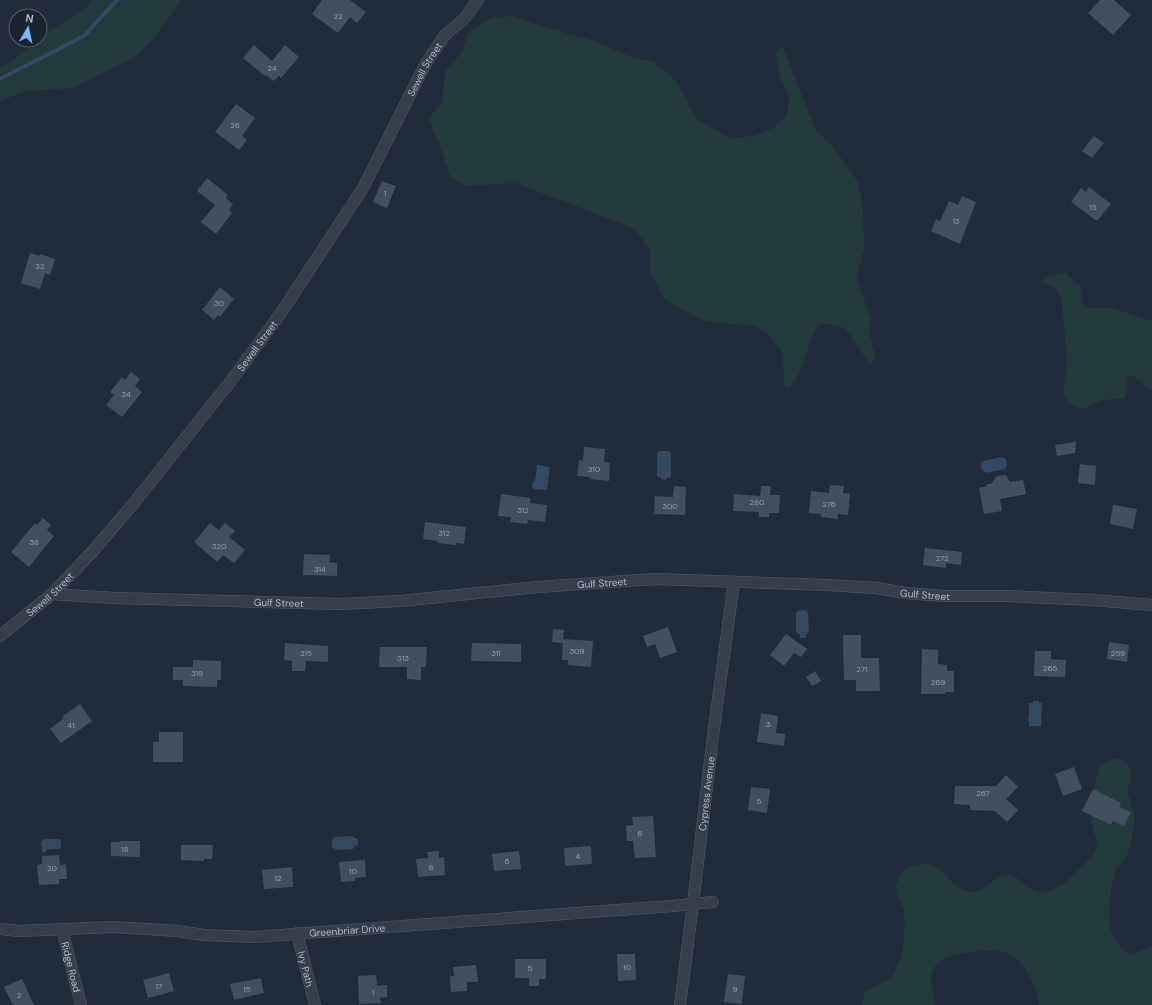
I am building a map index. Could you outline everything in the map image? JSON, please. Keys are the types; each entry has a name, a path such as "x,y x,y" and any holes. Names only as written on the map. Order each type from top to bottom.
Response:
{"street":[{"name":"Sewell Street","path":"0,636 52,594 93,551 134,503 230,382 281,313 363,188 426,63 445,34 464,19 478,0"},
{"name":"Gulf Street","path":"52,594 114,598 341,604 406,600 538,587 655,579 827,585 877,588 906,593 944,596 1006,596 1093,600 1152,605"},
{"name":"Cypress Avenue","path":"680,1005 714,728 734,582"},
{"name":"Greenbriar Drive","path":"0,929 19,930 113,927 177,931 204,935 253,937 713,902"},
{"name":"Ridge Road","path":"62,929 82,1005"},
{"name":"Ivy Path","path":"297,933 315,1005"}],"green space":[{"path":"91,0 180,0 178,6 150,43 133,58 73,88 26,91 0,101 0,66 10,63 28,48 48,48 48,32 87,7"},
{"path":"513,16 541,26 595,41 631,57 654,62 676,81 697,119 732,139 756,135 775,127 787,115 789,97 780,78 775,53 778,49 783,47 815,129 834,148 858,182 863,208 864,250 856,276 871,319 869,334 875,354 871,366 845,328 823,323 814,331 799,374 789,387 784,386 783,353 765,331 753,326 703,321 664,299 650,272 650,249 633,228 515,183 466,186 450,177 439,142 428,119 442,103 445,71 462,52 469,31 493,17"},
{"path":"1065,272 1080,286 1082,303 1088,308 1112,308 1152,321 1152,392 1132,375 1126,378 1128,389 1125,398 1104,400 1082,409 1068,403 1063,392 1067,362 1062,304 1058,290 1042,282 1045,277"},
{"path":"1112,759 1121,759 1131,771 1128,792 1133,811 1134,824 1129,851 1116,870 1114,877 1111,891 1109,921 1113,934 1118,943 1131,955 1152,945 1152,1005 1039,1005 1030,977 1016,959 1011,955 1004,953 985,951 952,956 937,964 931,978 932,990 936,1005 862,1005 864,993 889,978 898,965 902,950 905,924 903,909 896,892 896,886 899,878 905,870 915,865 930,865 942,871 957,886 972,892 981,890 997,878 1006,875 1010,875 1032,889 1040,891 1047,891 1062,885 1095,851 1097,844 1091,822 1095,781 1099,766"}],"water":[{"path":"659,451 669,451 671,453 671,476 666,478 666,480 657,476 657,453"},
{"path":"1002,457 1006,459 1007,464 1005,469 986,473 982,470 981,464 983,461"},
{"path":"537,465 550,467 547,490 534,489 532,487 533,481 535,481"},
{"path":"806,610 808,613 809,632 806,635 806,638 800,638 800,635 796,632 796,613 798,611"},
{"path":"1033,701 1039,701 1039,703 1042,703 1041,726 1029,726 1029,703 1033,703"},
{"path":"352,836 358,839 358,845 356,845 353,849 336,850 332,847 334,837"},
{"path":"44,839 59,839 61,841 60,849 47,849 46,852 42,852 41,842"}],"building":[{"path":"322,0 350,0 366,12 357,23 350,17 338,33 312,14"},
{"path":"1100,0 1114,0 1131,15 1113,35 1088,13"},
{"path":"254,45 272,61 285,45 299,57 281,78 279,76 274,81 266,75 265,76 243,58"},
{"path":"236,104 255,118 242,136 247,140 239,150 215,132"},
{"path":"1094,136 1104,143 1092,158 1082,151"},
{"path":"207,178 228,195 226,198 233,204 229,210 232,213 216,234 201,222 215,205 197,191"},
{"path":"382,181 396,186 387,208 373,202"},
{"path":"1089,187 1111,204 1097,221 1071,202 1081,188 1086,192"},
{"path":"962,196 976,202 960,244 931,231 936,219 940,221 949,201 958,205"},
{"path":"30,253 39,256 40,254 55,259 50,275 45,273 40,289 21,283"},
{"path":"220,287 234,299 220,317 218,315 214,320 202,310"},
{"path":"131,372 140,379 135,386 142,392 122,417 106,405 114,395 110,392 122,377 125,380"},
{"path":"1076,442 1075,453 1057,456 1055,445"},
{"path":"584,447 605,449 604,462 610,463 609,481 577,476 579,460 583,461"},
{"path":"1080,464 1096,466 1095,485 1078,483"},
{"path":"1006,475 1010,482 1023,480 1026,494 1000,499 1002,511 984,514 979,488 987,486 987,484 991,484 997,476"},
{"path":"830,485 844,486 843,493 850,494 848,515 838,514 838,519 821,517 821,514 809,513 811,491 829,493"},
{"path":"674,486 686,487 685,515 654,514 655,496 673,497"},
{"path":"761,486 771,486 770,495 780,495 779,513 769,513 769,517 759,517 759,512 733,511 734,494 760,496"},
{"path":"501,494 530,498 530,503 547,505 545,522 528,520 527,524 510,522 511,517 498,516"},
{"path":"1113,505 1137,509 1133,529 1110,524"},
{"path":"43,518 51,525 47,530 54,536 29,567 11,552 35,523 37,525"},
{"path":"425,522 466,527 464,544 456,543 456,545 438,543 438,541 423,539"},
{"path":"210,523 219,530 225,523 235,531 229,537 245,550 234,563 223,555 217,562 194,542"},
{"path":"925,548 962,552 961,565 946,563 946,568 923,565"},
{"path":"304,554 330,555 329,562 337,563 337,576 303,575"},
{"path":"668,627 677,652 660,658 655,644 647,647 643,636"},
{"path":"553,629 564,630 563,643 552,642"},
{"path":"786,634 807,649 801,657 794,653 784,666 770,655"},
{"path":"843,635 861,635 861,658 879,658 880,691 856,691 856,680 844,680"},
{"path":"563,639 593,641 591,667 568,665 568,660 562,660"},
{"path":"1109,642 1129,645 1127,662 1107,659"},
{"path":"285,643 328,646 328,662 306,661 305,671 292,671 292,661 284,660"},
{"path":"472,643 521,644 521,662 471,661"},
{"path":"380,647 427,647 426,667 421,667 421,680 407,679 407,667 379,667"},
{"path":"922,649 938,650 938,664 947,665 947,671 954,671 954,692 945,692 945,694 921,694"},
{"path":"1035,651 1051,651 1051,659 1066,660 1065,677 1034,676"},
{"path":"193,660 221,661 221,680 217,680 217,687 183,686 183,680 173,680 173,667 193,667"},
{"path":"815,671 821,681 812,686 806,677"},
{"path":"80,704 92,721 61,743 50,729 64,718 63,716"},
{"path":"761,713 778,716 776,733 785,734 784,746 757,742"},
{"path":"159,732 183,732 183,762 153,762 153,742 159,742"},
{"path":"1074,767 1082,789 1063,796 1055,774"},
{"path":"1006,775 1018,787 1006,799 1018,810 1007,822 995,811 970,810 970,805 954,804 955,786 996,786"},
{"path":"751,787 770,789 767,813 748,810"},
{"path":"1093,789 1121,803 1119,807 1131,812 1124,826 1113,821 1111,825 1082,811"},
{"path":"653,816 656,857 635,858 633,841 627,841 626,826 633,825 632,817"},
{"path":"140,841 140,857 111,856 111,842"},
{"path":"181,845 213,845 212,859 204,859 204,861 181,860"},
{"path":"591,846 592,864 565,866 564,848"},
{"path":"439,851 439,858 444,857 445,875 418,877 416,859 428,858 427,852"},
{"path":"519,851 521,869 494,871 492,854"},
{"path":"59,855 60,865 66,864 67,879 59,879 59,884 39,885 37,865 42,864 42,856"},
{"path":"365,860 366,877 355,878 355,881 341,882 339,862"},
{"path":"292,867 293,887 264,889 262,870"},
{"path":"617,954 635,954 636,980 618,981"},
{"path":"515,959 546,959 546,979 539,979 539,986 529,986 529,978 515,978"},
{"path":"476,965 478,982 467,982 467,991 451,992 450,976 454,976 453,967"},
{"path":"169,973 174,991 148,998 143,980"},
{"path":"728,974 745,976 742,1004 724,1002"},
{"path":"376,975 377,986 387,985 387,997 380,998 381,1003 359,1004 358,976"},
{"path":"261,978 264,993 234,1000 230,984"},
{"path":"22,979 34,1005 13,1005 4,987"}],"waterway":[{"path":"0,79 84,36 117,0"}]}
